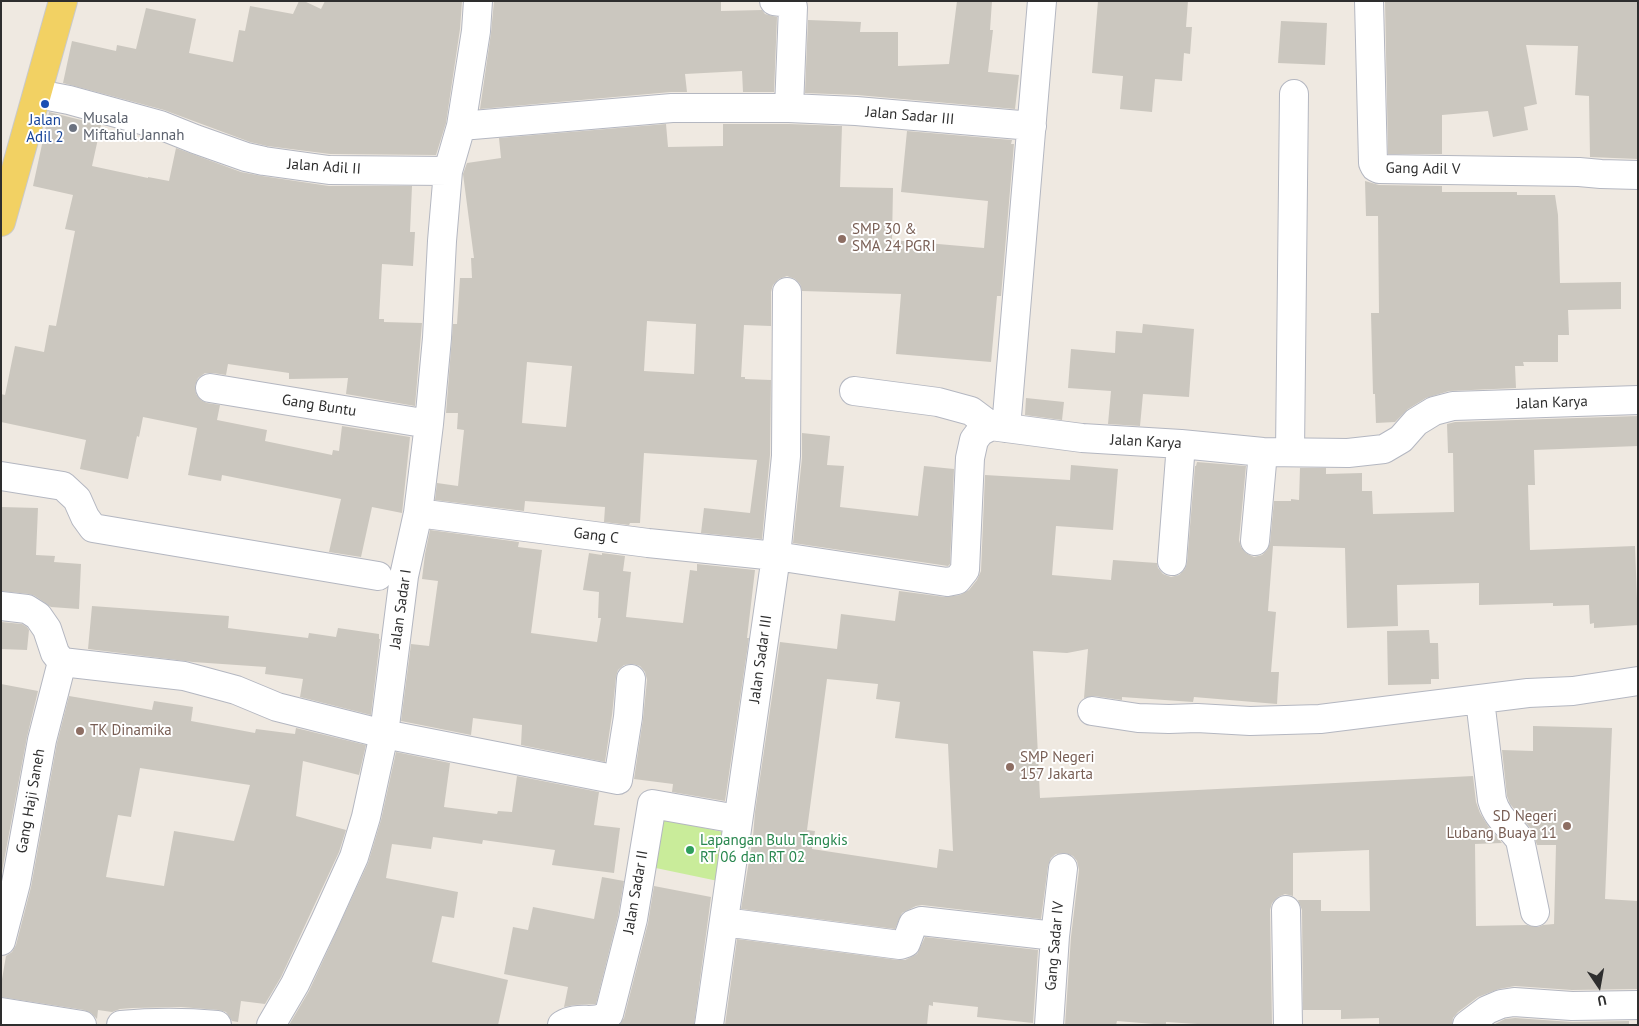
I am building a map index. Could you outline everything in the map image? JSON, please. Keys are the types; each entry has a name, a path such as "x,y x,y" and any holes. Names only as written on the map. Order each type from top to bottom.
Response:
{"main road":[{"path":"1,222 7,181 38,94 63,1"}],"street":[{"path":"448,171 462,126 476,30 478,1"},
{"path":"774,1 790,3 793,7 788,108"},
{"path":"998,427 1032,126 1042,1"},
{"name":"Gang Adil V","path":"1369,1 1373,163 1375,167 1379,169 1638,174"},
{"name":"Jalan Adil II","path":"38,94 69,100 160,125 246,157 264,161 329,170 448,171"},
{"path":"1290,452 1294,94"},
{"name":"Jalan Sadar III","path":"462,126 672,108 788,108 856,111 1032,126"},
{"name":"Jalan Sadar I","path":"271,1025 295,984 354,857 366,817 384,734 404,576 418,513 429,424 437,338 448,171"},
{"name":"Jalan Sadar III","path":"708,1025 776,556 786,456 787,292"},
{"name":"Gang Buntu","path":"210,388 429,424"},
{"path":"854,392 938,402 971,411 998,427"},
{"name":"Jalan Karya","path":"998,427 1082,438 1181,444 1263,452 1348,453 1384,449 1401,439 1416,422 1434,411 1453,406 1638,400"},
{"path":"776,556 947,582 957,580 965,570 970,458 974,440 980,432 998,427"},
{"path":"1172,561 1181,444"},
{"path":"1255,540 1263,452"},
{"path":"1,476 63,486 77,499 92,528 378,576"},
{"name":"Gang C","path":"418,513 648,543 776,556"},
{"path":"1,606 27,609 38,616 47,630 55,653 62,662 184,676 236,690 277,707 384,734 618,780 628,716 631,679"},
{"name":"Gang Haji Saneh","path":"1,941 16,883 42,740 62,662"},
{"path":"1092,711 1138,718 1169,719 1197,718 1250,721 1320,718 1528,694 1573,691 1638,681"},
{"path":"1480,700 1492,800 1495,811 1501,820 1520,840 1534,912"},
{"name":"Jalan Sadar II","path":"562,1025 570,1020 598,1023 609,1014 633,919 652,804 737,818"},
{"name":"Gang Sadar IV","path":"1049,1025 1055,936 1063,868"},
{"path":"1286,910 1288,1025"},
{"path":"724,922 900,945 906,944 913,924 921,920 1055,936"},
{"path":"1467,1025 1487,1010 1501,1004 1514,1002 1572,1006 1638,1005"},
{"path":"1,1012 82,1025"},
{"path":"121,1025 155,1022 217,1025"}],"green space":[{"name":"Lapangan Bulu Tangkis RT 06 dan RT 02","path":"661,819 728,833 718,881 651,867"}],"building":[{"path":"299,1 304,1 321,9 325,1 462,1 460,29 446,123 436,155 330,154 267,146 250,142 164,110 63,83 72,41 116,51 117,45 136,49 146,8 196,19 189,53 233,62 239,30 245,31 250,6 293,14"},
{"path":"494,1 721,2 721,11 762,10 765,14 777,17 774,92 743,92 742,71 685,74 687,92 480,109"},
{"path":"957,1 992,1 990,30 993,30 988,72 1019,75 1015,109 857,95 805,93 808,20 861,22 860,32 898,32 898,66 949,64"},
{"path":"1098,1 1188,1 1186,27 1192,27 1190,54 1184,53 1182,81 1155,79 1152,112 1120,109 1123,76 1092,73"},
{"path":"1385,1 1638,1 1638,159 1590,157 1589,96 1575,95 1578,46 1526,45 1537,104 1524,107 1528,130 1493,137 1488,111 1442,115 1442,154 1388,154"},
{"path":"1281,21 1327,23 1325,65 1278,63"},
{"path":"49,112 101,125 92,166 148,178 169,181 176,148 241,172 262,176 329,186 412,186 410,232 415,232 413,266 382,264 379,319 384,319 384,322 422,323 415,406 346,394 348,378 289,379 289,373 228,364 226,375 205,373 198,378 195,386 196,394 201,400 220,405 217,420 267,430 265,441 332,455 333,450 339,451 342,426 410,437 402,513 372,507 361,557 329,552 341,499 222,475 221,481 188,475 197,428 143,417 128,479 80,469 86,440 1,422 1,394 5,395 15,346 44,352 49,325 56,326 75,231 65,229 73,195 33,186"},
{"path":"666,124 668,147 723,146 723,124 842,126 840,187 893,188 892,240 984,248 988,201 901,192 907,131 1012,140 1011,144 1014,144 1001,296 997,296 991,362 896,354 901,294 802,291 800,284 795,279 787,276 779,279 773,285 771,292 771,326 744,325 741,377 745,377 745,379 771,380 770,455 762,539 701,533 704,508 750,513 757,460 644,453 640,523 630,523 629,525 604,522 605,507 525,501 524,511 435,500 437,483 458,486 464,430 457,429 458,413 446,413 453,324 457,324 460,278 472,278 471,258 474,258 463,174 467,163 501,158 499,138","holes":["647,321 696,324 694,374 644,371","527,362 572,366 566,427 522,423"]},
{"path":"1365,181 1379,185 1442,186 1442,192 1517,192 1517,195 1555,195 1558,215 1560,283 1621,282 1621,309 1568,310 1569,335 1558,335 1558,362 1523,362 1524,366 1515,366 1516,388 1449,391 1426,398 1408,409 1395,422 1376,423 1375,394 1373,394 1371,313 1379,313 1378,216 1366,216"},
{"path":"1143,324 1194,329 1189,397 1143,394 1140,426 1108,424 1111,391 1068,388 1071,349 1115,353 1116,331 1142,333"},
{"path":"1026,398 1064,402 1062,420 1025,415"},
{"path":"1638,416 1638,446 1534,450 1535,485 1528,485 1530,550 1635,546 1638,625 1594,628 1594,623 1590,624 1589,605 1553,606 1553,603 1479,605 1479,583 1397,585 1398,626 1347,628 1345,548 1273,546 1268,611 1276,612 1271,672 1279,672 1277,704 1194,697 1193,702 1122,697 1122,700 1094,696 1084,698 1088,649 1067,653 1033,651 1040,798 1473,776 1476,802 1480,813 1502,843 1475,844 1476,926 1527,925 1538,927 1554,924 1556,845 1537,845 1532,830 1510,804 1507,796 1502,750 1533,751 1533,726 1612,728 1605,899 1638,901 1638,989 1572,990 1515,986 1499,989 1478,997 1458,1012 1453,1018 1452,1025 1379,1025 1379,1018 1341,1019 1341,1010 1303,1010 1302,910 1298,900 1321,900 1321,911 1370,911 1369,850 1293,853 1293,896 1285,894 1278,897 1272,903 1270,910 1272,1025 1213,1025 1166,1022 1166,1025 1117,1021 1116,1025 1065,1025 1071,937 1079,870 1077,861 1073,856 1065,853 1056,854 1051,858 1048,866 1041,919 922,905 902,913 895,929 741,909 780,642 837,649 841,614 895,621 899,591 945,597 960,595 969,590 981,571 985,475 1070,480 1071,465 1118,469 1113,530 1056,526 1052,575 1111,580 1113,560 1157,563 1158,568 1163,574 1171,577 1179,575 1185,569 1187,563 1195,466 1197,462 1246,466 1239,540 1241,547 1246,553 1254,557 1262,555 1270,543 1274,501 1299,500 1300,468 1326,468 1326,474 1362,473 1362,491 1372,491 1373,514 1454,512 1453,453 1448,453 1447,424 1455,422","holes":["827,679 878,684 876,699 900,702 895,738 948,744 953,851 939,849 937,868 812,849 815,831 807,830"]},
{"path":"802,433 830,436 827,465 844,466 840,507 918,516 924,466 954,469 950,564 948,566 793,543 802,458"},
{"path":"1,507 38,508 36,555 55,556 54,562 81,564 79,609 51,607 29,594 1,591"},
{"path":"430,530 519,542 518,547 542,550 531,633 597,642 601,618 598,618 599,592 583,590 589,553 625,556 623,571 631,572 626,617 683,623 690,570 697,571 697,564 755,570 747,638 749,638 725,801 672,792 673,784 634,779 647,680 645,672 640,666 633,664 624,665 618,670 616,677 605,762 521,745 522,725 473,718 471,735 401,721 411,644 429,646 438,581 422,579"},
{"path":"92,606 229,616 228,628 308,638 309,633 336,637 338,628 379,634 371,715 300,697 303,679 265,674 266,667 193,662 88,649"},
{"path":"1,622 22,624 27,627 29,630 27,650 1,649"},
{"path":"1429,630 1430,643 1438,643 1439,679 1431,679 1431,684 1388,685 1387,631"},
{"path":"1,684 38,691 27,737 1,877"},
{"path":"69,696 152,710 154,701 193,707 191,721 255,733 256,729 295,734 296,728 366,745 359,775 303,761 296,816 346,830 339,852 281,977 265,1004 241,1001 238,1022 232,1021 226,1012 219,1010 181,1007 132,1008 112,1012 98,1010 97,1019 91,1013 84,1010 1,997 6,956 12,952 16,945 31,887 57,743","holes":["140,768 250,785 234,841 174,831 164,886 106,877 118,815 131,817"]},
{"path":"396,752 450,763 444,807 497,814 498,811 512,812 517,776 599,792 594,825 620,828 614,873 552,865 555,850 483,840 482,844 433,837 431,849 392,844 386,878 458,892 454,918 442,916 432,962 508,980 498,1025 289,1025 309,991 368,863 381,820"},
{"path":"602,877 624,881 618,916 596,1004 564,1007 568,987 504,974 513,927 528,930 533,907 594,919"},
{"path":"654,886 711,897 694,1025 619,1025 624,1018 648,923"},
{"path":"925,937 1038,950 1033,1023 977,1017 978,1007 933,1002 933,1006 929,1005 927,1025 725,1025 737,939 905,960 917,954"},
{"path":"1505,1019 1572,1022 1629,1021 1629,1025 1493,1025"}],"place":[{"name":"Jalan Adil 2","path":"45,104"},
{"name":"Musala Miftahul Jannah","path":"73,128"},
{"name":"SMP 30 & SMA 24 PGRI","path":"842,239"},
{"name":"TK Dinamika","path":"80,731"},
{"name":"SMP Negeri 157 Jakarta","path":"1010,767"},
{"name":"SD Negeri Lubang Buaya 11","path":"1567,826"},
{"name":"Lapangan Bulu Tangkis RT 06 dan RT 02","path":"690,850"}]}
